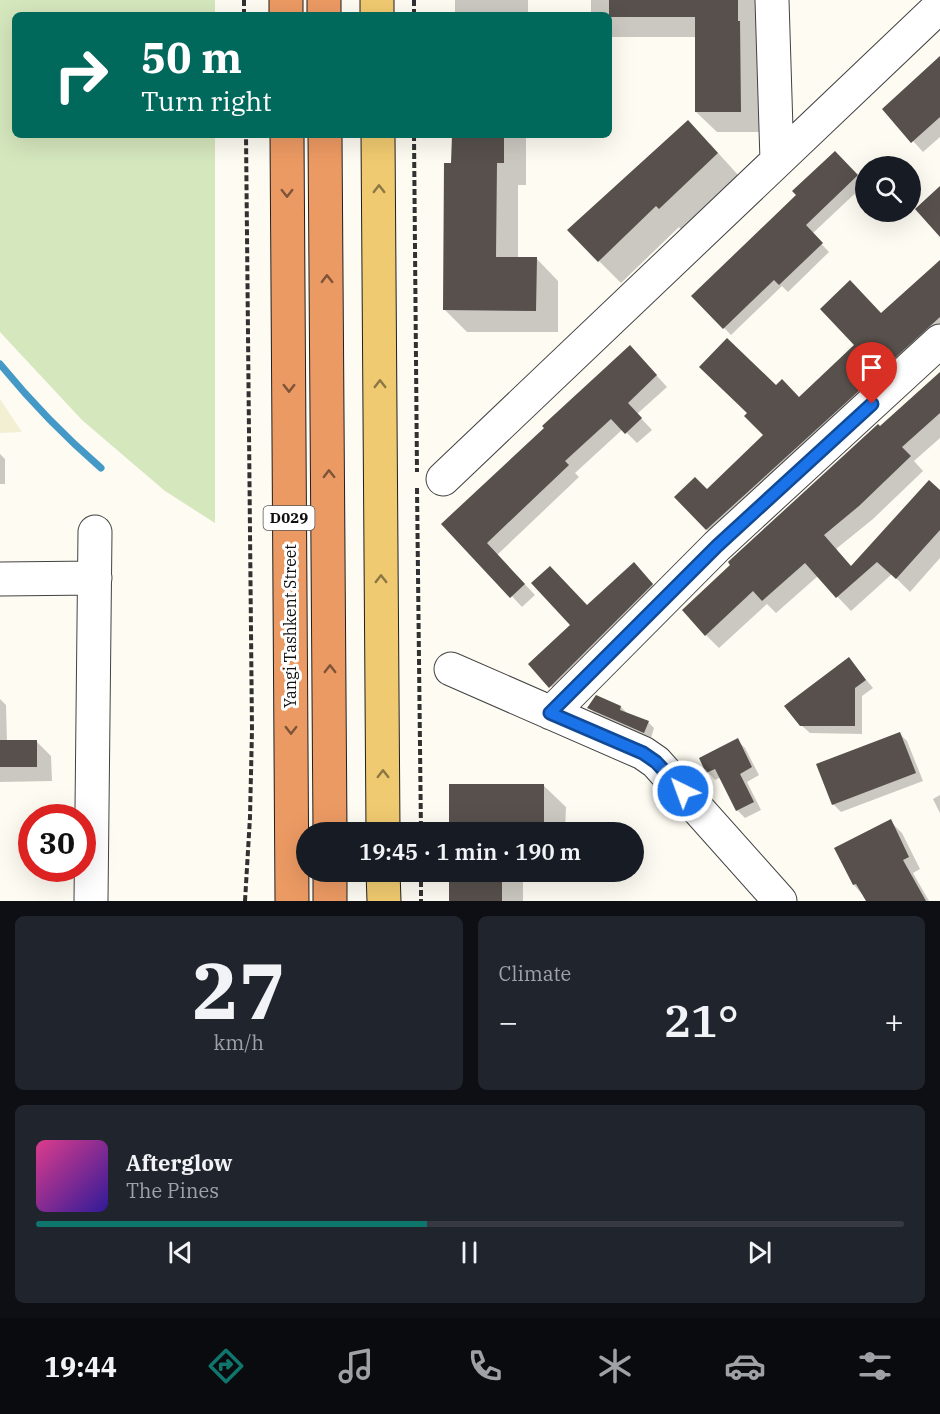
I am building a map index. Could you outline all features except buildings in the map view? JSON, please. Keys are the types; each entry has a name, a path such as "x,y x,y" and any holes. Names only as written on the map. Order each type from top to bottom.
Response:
{"highway":[{"name":"Yangi Tashkent Street","path":"287,138 292,901"},
{"name":"D029","path":"325,138 330,822"},
{"path":"286,901 292,861"},
{"path":"330,882 330,901"}],"main road":[{"path":"378,138 383,822"},
{"path":"383,882 384,901"}],"street":[{"path":"772,0 777,162"},
{"path":"425,479 777,162 940,6"},
{"path":"550,713 717,546 940,340"},
{"path":"91,901 95,532"},
{"path":"0,579 95,578"},
{"path":"451,669 643,753 656,762 780,901"}],"path":[{"path":"245,901 252,730 246,138"},
{"path":"414,138 425,479 421,822"},
{"path":"421,882 421,901"}],"shaded area":[{"path":"0,399 22,432 0,433"}],"green space":[{"path":"0,0 215,0 215,12 12,12 12,138 215,138 215,523 165,491 82,420 0,332"}],"waterway":[{"path":"0,364 48,418 101,468"}],"route":[{"path":"683,791 656,762 643,753 550,713 717,546 872,404"}]}
